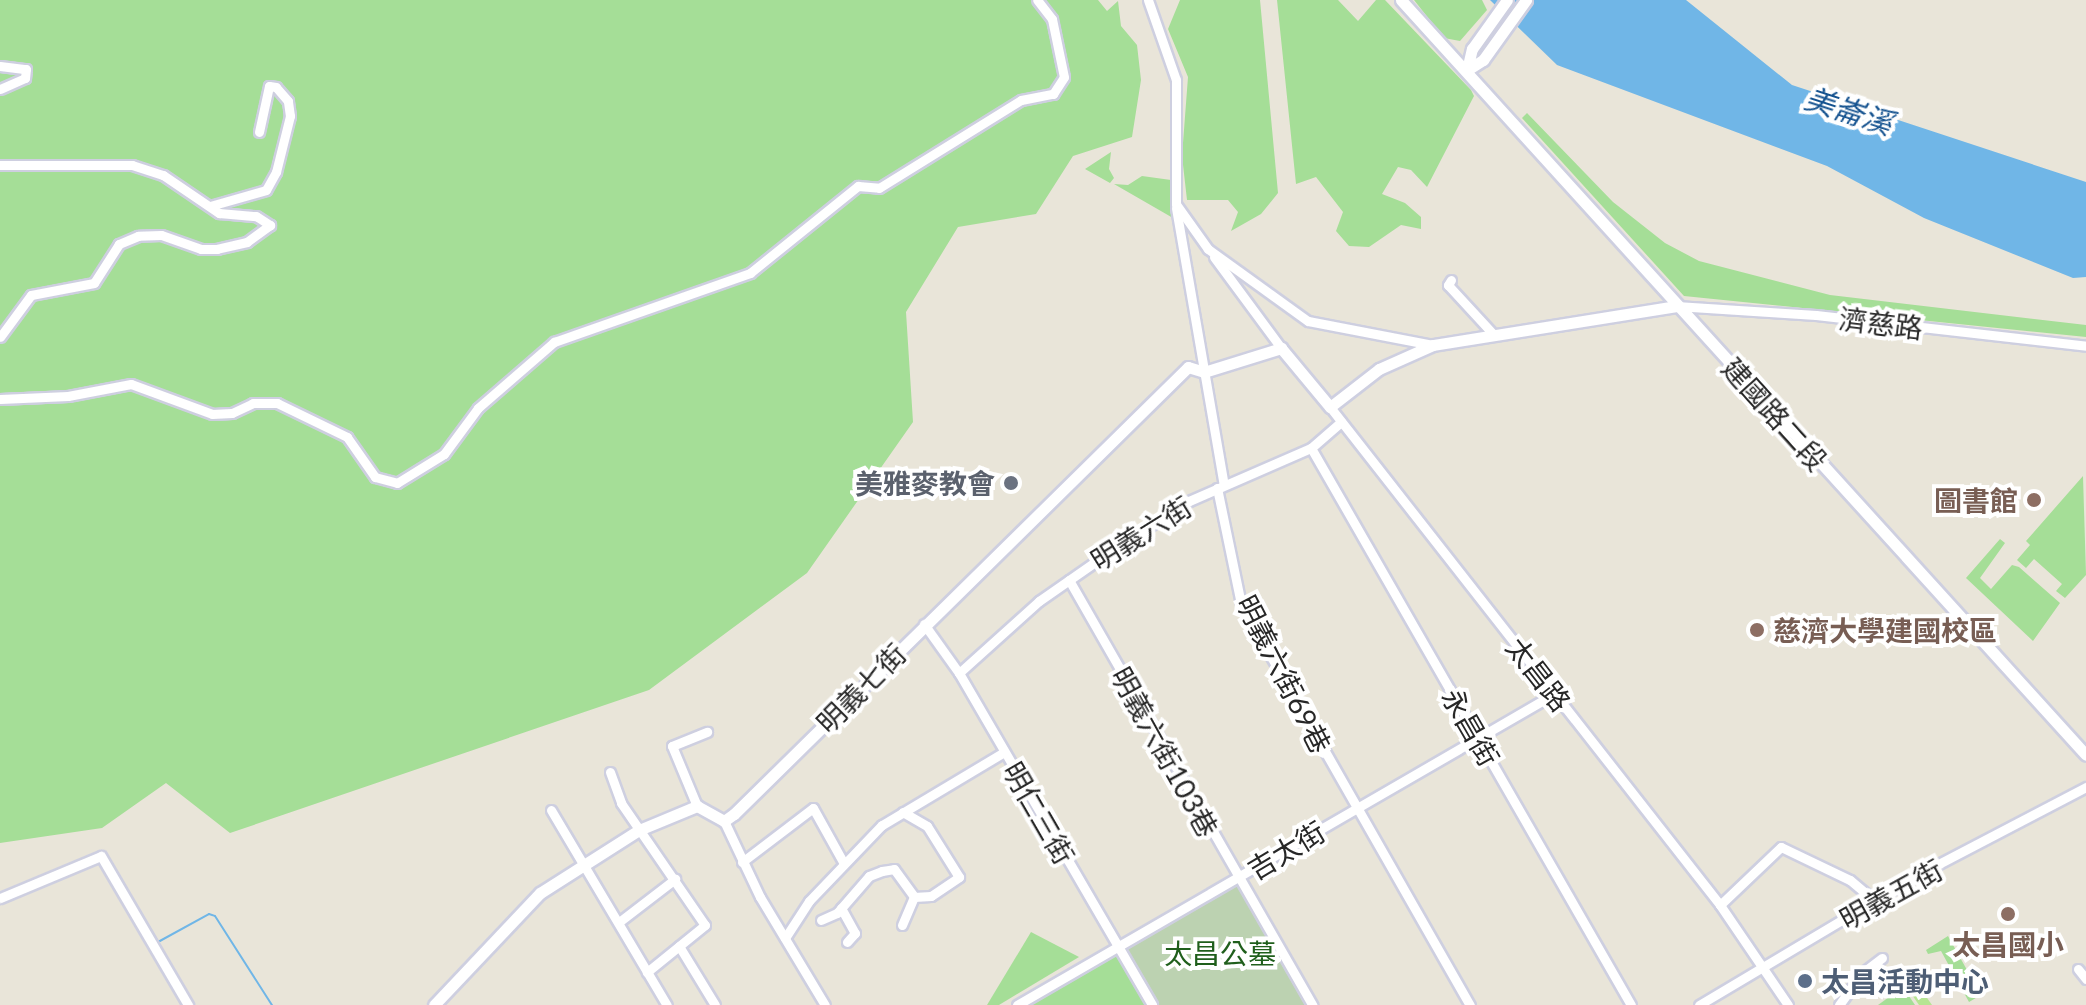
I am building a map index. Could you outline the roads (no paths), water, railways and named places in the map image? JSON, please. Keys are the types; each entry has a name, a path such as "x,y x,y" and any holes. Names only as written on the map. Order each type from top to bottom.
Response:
{"street":[{"path":"0,399 68,396 131,384 212,414 232,413 253,403 277,403 347,437 375,477 397,483 444,454 478,408 554,342 750,273 858,186 879,188 1021,100 1053,94 1064,77 1052,19 1037,0"},
{"name":"明義六街69巷","path":"1148,0 1176,80 1176,204 1241,604 1470,1005"},
{"name":"建國路二段","path":"1401,0 2086,755"},
{"path":"1467,70 1472,49 1507,0"},
{"path":"1467,70 1483,60 1526,0"},
{"path":"0,66 26,69 25,78 0,89"},
{"path":"210,206 266,190 276,172 290,116 288,101 276,87 269,86 259,132"},
{"path":"0,165 132,165 163,175 228,217 256,216 270,225 247,242 217,249 201,249 161,235 138,236 119,244 94,283 31,295 0,337"},
{"path":"1176,204 1281,348"},
{"path":"1208,249 1308,321 1433,345"},
{"path":"1451,280 1448,285 1493,334"},
{"path":"1330,407 1379,369 1433,345 1676,306"},
{"name":"濟慈路","path":"1676,306 1816,315 2086,346"},
{"name":"明義七街","path":"724,821 1172,377 1188,367 1204,372 1281,348"},
{"name":"太昌路","path":"1281,348 1720,905 1765,966 1788,1005"},
{"name":"明義六街","path":"959,673 1069,580 1221,486 1311,448 1341,422"},
{"name":"永昌街","path":"1311,448 1631,1005"},
{"name":"明義六街103巷","path":"1069,580 1236,879 1312,1005"},
{"name":"明仁三街","path":"924,624 959,673 1152,1005"},
{"name":"吉太街","path":"1017,1005 1554,694"},
{"path":"707,732 672,746 697,806 724,821 742,862 825,1005"},
{"path":"785,938 843,862 903,812 1004,752"},
{"path":"610,772 621,803 705,925 647,972"},
{"name":"明義五街","path":"1699,1005 1910,879 2086,787"},
{"path":"434,1005 540,893 587,867 639,830 697,806"},
{"path":"742,862 813,808 843,862"},
{"path":"551,810 667,1005"},
{"path":"903,812 927,826 959,877 931,896 914,897"},
{"path":"1720,905 1781,847 1850,880 1876,902"},
{"path":"0,898 101,856 188,1005"},
{"path":"821,920 841,908 869,876 894,869 914,897"},
{"path":"619,922 675,879"},
{"path":"902,925 914,897"},
{"path":"841,908 855,933 847,942"},
{"path":"679,946 715,1005"},
{"path":"1839,1005 1862,973 1882,958"},
{"path":"2078,969 2086,979"}],"water":[{"name":"美崙溪","path":"1490,0 1686,0 1792,85 2086,182 2086,277 2073,278 1924,218 1827,166 1557,65"}],"waterway":[{"path":"108,857 158,942 209,914 215,916 272,1005"}],"place":[{"name":"美雅麥教會","path":"1011,483"},
{"name":"圖書館","path":"2034,500"},
{"name":"慈濟大學建國校區","path":"1757,630"},
{"name":"太昌國小","path":"2008,914"},
{"name":"太昌活動中心","path":"1805,981"}],"park label":[{"name":"太昌公墓","path":"1220,953"}]}
